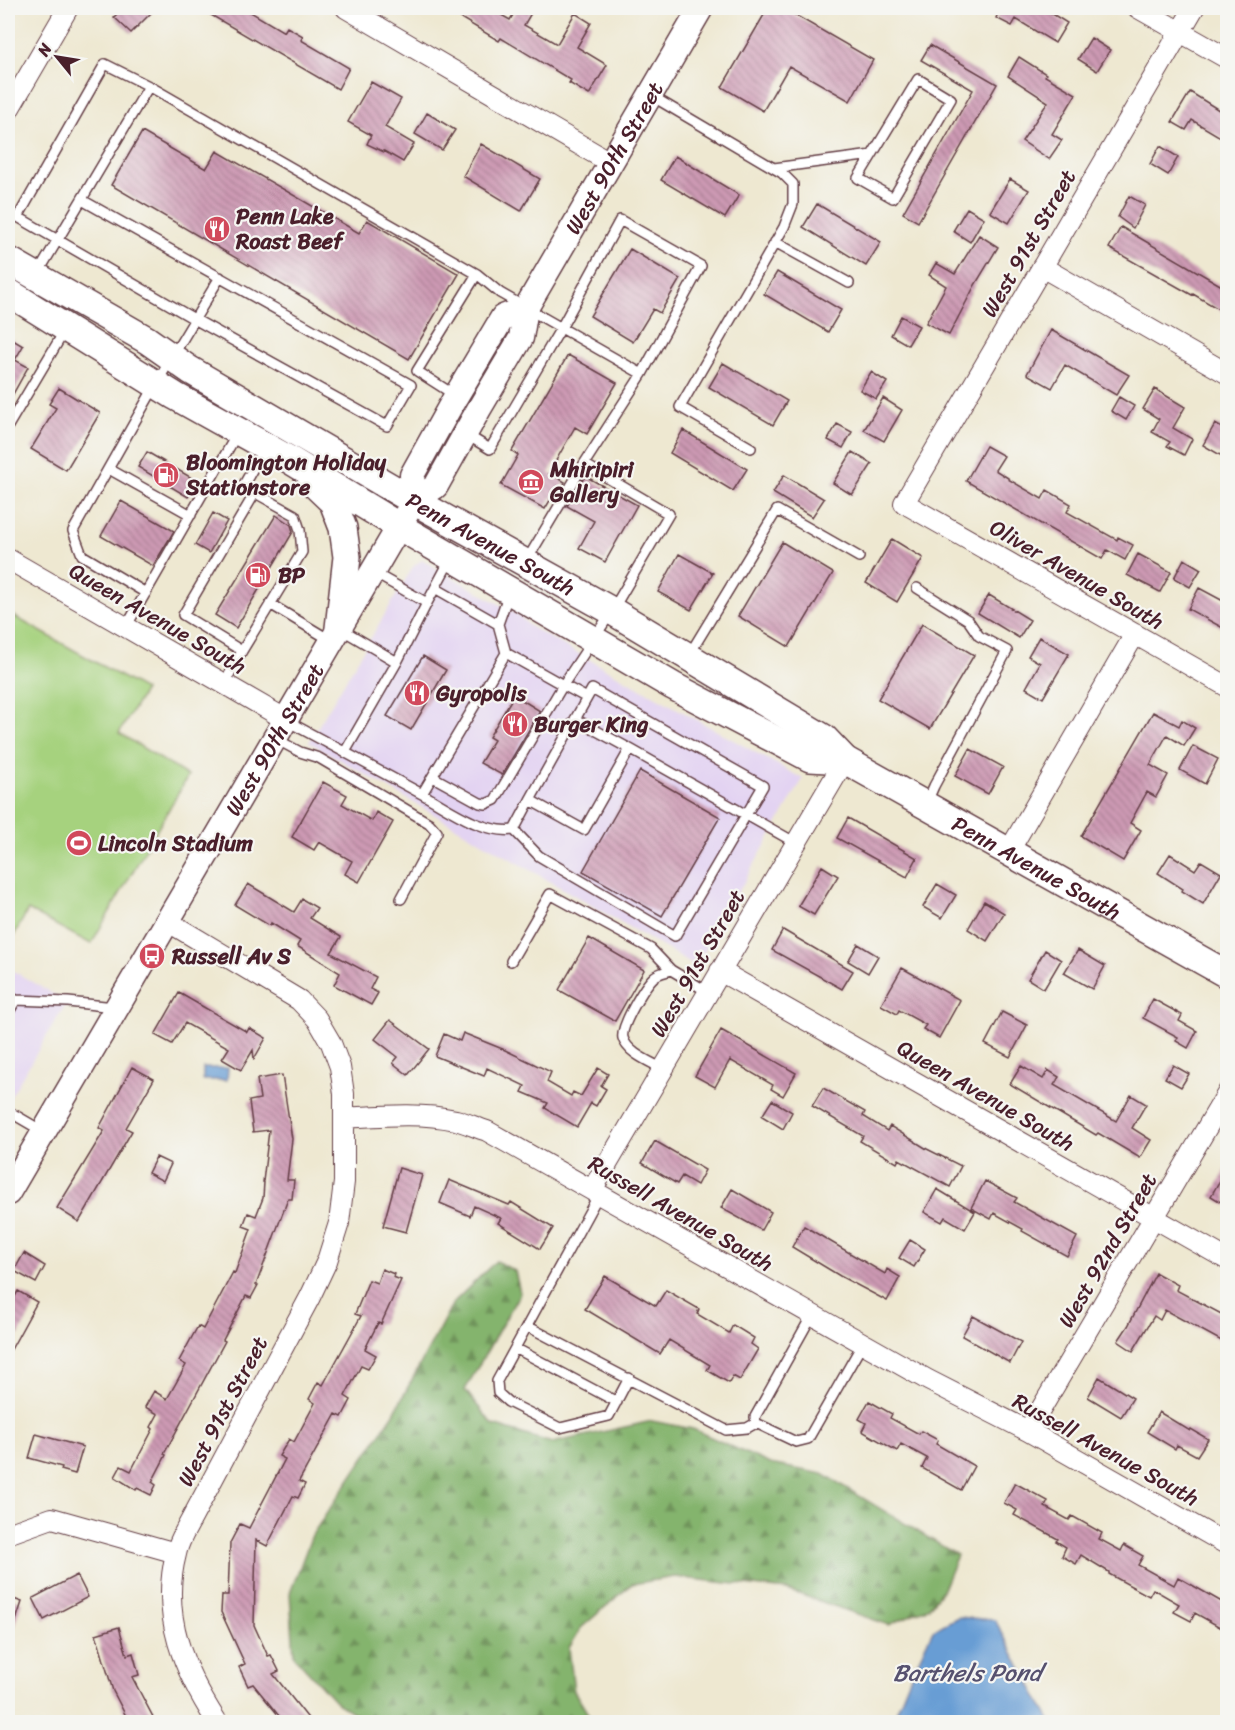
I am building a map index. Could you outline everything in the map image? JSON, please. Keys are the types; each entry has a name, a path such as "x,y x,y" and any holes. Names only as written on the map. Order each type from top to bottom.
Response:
{"main road":[{"name":"Penn Avenue South","path":"8,260 147,340 172,358 414,501 612,611 824,738 845,760 1227,975"},
{"name":"Penn Avenue South","path":"8,292 156,384 290,460 400,527 673,686 810,758 845,760"},
{"path":"290,460 333,502 343,528 347,557 335,634"}],"street":[{"path":"8,111 68,8"},
{"path":"346,8 611,163"},
{"name":"West 90th Street","path":"8,1193 414,501 436,486 521,338 526,308 701,8"},
{"path":"1138,8 1227,59"},
{"name":"West 91st Street","path":"904,503 1194,8"},
{"path":"1042,267 1227,374"},
{"name":"West 90th Street","path":"414,501 412,475 456,396 503,316 526,308"},
{"name":"Oliver Avenue South","path":"904,503 1227,687"},
{"name":"Queen Avenue South","path":"8,559 224,684 279,729"},
{"path":"1009,851 1135,634"},
{"name":"West 91st Street","path":"596,1192 663,1069 845,760"},
{"path":"167,921 299,1000 317,1019 331,1043 340,1067 344,1094 344,1118"},
{"name":"Queen Avenue South","path":"720,971 1227,1260"},
{"name":"West 92nd Street","path":"1028,1431 1227,1092"},
{"name":"Russell Avenue South","path":"344,1118 415,1116 457,1120 487,1131 928,1380 1028,1431 1227,1545"},
{"name":"West 91st Street","path":"217,1722 205,1704 182,1656 173,1628 170,1600 176,1553 191,1520 310,1298 327,1261 339,1223 345,1182 344,1118"},
{"path":"13,1532 52,1518 176,1553"}],"lane":[{"path":"477,274 417,371 387,426 195,320 18,217 105,64 149,86 477,274 500,293 642,374"},
{"path":"918,79 951,99 893,198 858,178 872,156 918,79"},
{"path":"37,276 149,86"},
{"path":"650,96 774,168 793,184 793,204 784,227 680,407 751,448"},
{"path":"774,168 872,156"},
{"path":"82,200 411,385"},
{"path":"465,434 490,448 561,328 620,220 701,266 642,374 584,464 525,563"},
{"path":"775,242 849,283"},
{"path":"146,593 82,555 73,531 220,277"},
{"path":"8,426 66,327"},
{"path":"417,371 456,396"},
{"path":"126,627 238,432"},
{"path":"224,684 302,552 300,530 295,515 243,486 265,447"},
{"path":"433,777 480,802 486,804 495,800 669,514 584,464"},
{"path":"109,469 191,515"},
{"path":"242,651 183,615 255,493"},
{"path":"688,657 777,510 859,557"},
{"path":"345,752 397,662 452,557"},
{"path":"372,572 427,603"},
{"path":"435,588 498,624"},
{"path":"917,588 968,620 980,636 1007,651 926,805"},
{"path":"510,591 498,624 506,653 587,698"},
{"path":"270,604 397,662"},
{"path":"423,794 506,653"},
{"path":"592,689 763,786 675,936 539,856 514,830 592,689"},
{"path":"575,719 796,843"},
{"path":"279,729 345,752 482,827 501,832 514,830"},
{"path":"279,729 300,752 320,758 429,822 437,832 401,899"},
{"path":"530,801 584,830 630,749"},
{"path":"512,961 550,894 651,949 671,970 708,992"},
{"path":"663,1069 631,1050 623,1039 623,1027 636,1002 654,976 671,970"},
{"path":"8,1013 12,997 117,1007"},
{"path":"8,1111 44,1132"},
{"path":"596,1192 497,1381 498,1393 508,1402 560,1428 609,1416 629,1378"},
{"path":"756,1423 755,1417 812,1315"},
{"path":"527,1326 726,1430 747,1428 756,1423"},
{"path":"756,1423 796,1442 808,1439 862,1343"},
{"path":"515,1348 616,1402"}],"shaded area":[{"path":"422,560 520,616 529,626 803,779 696,966 309,742 413,567"},
{"path":"8,968 67,1002 8,1101"}],"green space":[{"name":"Lincoln Stadium","path":"8,613 145,690 119,733 188,776 91,944 28,910 8,946"},
{"path":"496,1261 515,1271 520,1293 465,1390 493,1425 552,1443 652,1421 693,1429 770,1464 823,1474 957,1555 943,1589 929,1607 889,1625 787,1590 675,1577 632,1584 581,1628 569,1648 574,1691 593,1722 368,1722 337,1703 294,1656 290,1593 312,1535 393,1415 453,1303"}],"water":[{"path":"203,1068 228,1068 227,1080 203,1080"},
{"name":"Barthels Pond","path":"958,1617 995,1620 1051,1722 892,1722 933,1630"}],"building":[{"path":"123,8 156,8 131,33 114,17"},
{"path":"199,8 244,8 284,32 287,27 303,36 301,40 349,68 338,89"},
{"path":"444,8 489,8 510,20 517,8 534,8 524,25 557,44 575,13 591,23 577,47 607,65 589,95 569,83 571,80 501,38 499,41"},
{"path":"768,8 783,8 873,60 850,101 789,66 763,111 722,87"},
{"path":"998,8 1043,8 1067,23 1055,43 1016,19 1012,26 996,18 1000,9"},
{"path":"1091,38 1110,50 1097,71 1078,59"},
{"path":"930,45 997,84 918,222 903,213 973,90 921,60"},
{"path":"1019,57 1076,94 1052,134 1062,140 1049,159 1022,141 1048,102 1008,76"},
{"path":"371,82 401,99 385,127 414,144 403,162 367,144 371,135 348,122"},
{"path":"1190,92 1227,115 1227,141 1192,120 1186,130 1172,122"},
{"path":"427,113 455,130 442,150 415,134"},
{"path":"142,132 206,169 217,151 359,233 367,220 459,274 409,359 111,185"},
{"path":"481,144 540,179 521,211 463,176"},
{"path":"1160,146 1178,157 1168,175 1150,164"},
{"path":"675,156 739,195 725,218 661,180"},
{"path":"1010,179 1029,190 1009,223 990,212"},
{"path":"1129,196 1145,205 1133,228 1118,217"},
{"path":"817,204 881,242 866,266 803,227"},
{"path":"967,208 984,218 970,242 953,231"},
{"path":"1121,227 1227,289 1227,314 1109,248"},
{"path":"979,235 998,247 949,335 926,323 946,286 929,275 936,263 955,274"},
{"path":"630,249 680,279 660,313 653,309 633,342 590,316"},
{"path":"777,272 841,310 828,332 764,294"},
{"path":"901,316 919,326 908,345 891,335"},
{"path":"1051,330 1129,375 1116,395 1065,365 1052,388 1027,374"},
{"path":"8,337 23,346 15,360 28,367 8,403"},
{"path":"568,355 617,383 587,434 575,427 549,473 565,482 555,499 552,497 545,509 501,485 518,455 512,451"},
{"path":"723,363 787,401 773,425 709,387"},
{"path":"871,372 887,382 876,399 860,390"},
{"path":"59,388 100,413 66,470 31,449 56,408 49,404"},
{"path":"1155,389 1185,407 1173,428 1192,439 1184,455 1167,446 1170,442 1152,432 1159,419 1143,409"},
{"path":"1119,397 1134,406 1126,420 1111,411"},
{"path":"883,398 902,410 884,441 864,430"},
{"path":"837,424 852,432 843,448 828,440"},
{"path":"1215,424 1227,431 1227,459 1203,445"},
{"path":"683,430 747,469 733,491 670,453"},
{"path":"986,446 1004,456 995,470 1008,479 1042,499 1047,490 1071,504 1067,512 1117,540 1118,537 1133,545 1125,560 1107,550 1102,559 966,481"},
{"path":"147,452 197,481 188,497 138,467"},
{"path":"852,452 872,464 852,495 833,483"},
{"path":"784,475 824,499 812,517 773,493"},
{"path":"585,476 637,505 605,562 579,548 594,521 567,506"},
{"path":"121,501 174,531 153,566 101,536"},
{"path":"213,513 227,521 209,553 195,545"},
{"path":"276,515 291,525 293,532 236,628 215,615"},
{"path":"892,539 923,558 897,602 866,583"},
{"path":"782,542 833,573 789,647 738,616"},
{"path":"679,554 713,573 691,610 658,592"},
{"path":"1138,554 1171,572 1160,592 1127,575"},
{"path":"1184,559 1201,569 1190,587 1174,578"},
{"path":"1199,588 1227,603 1227,620 1223,628 1188,609"},
{"path":"989,595 1030,620 1019,638 978,613"},
{"path":"922,624 974,655 930,729 878,699"},
{"path":"1039,637 1069,654 1043,698 1026,688 1040,663 1028,656"},
{"name":"Gyropolis","path":"423,656 446,670 411,730 387,716"},
{"name":"Burger King","path":"514,695 540,711 502,775 480,763 494,740 489,737"},
{"path":"1153,712 1179,726 1182,720 1195,728 1184,746 1167,735 1150,765 1168,775 1156,797 1147,792 1130,823 1141,830 1123,861 1081,836"},
{"path":"1193,746 1218,759 1205,784 1180,770"},
{"path":"970,749 1003,767 988,794 955,776"},
{"path":"640,771 720,817 662,916 583,871"},
{"path":"323,782 347,795 342,804 372,821 376,812 393,822 359,882 345,874 352,861 319,842 314,850 292,837"},
{"path":"848,818 917,858 907,877 837,838"},
{"path":"1170,854 1195,870 1201,861 1221,873 1203,904 1158,873"},
{"path":"822,866 838,876 814,915 798,906"},
{"path":"248,884 294,912 302,899 317,908 310,918 341,937 331,953 376,977 370,989 378,993 371,1005 334,985 340,973 297,946 300,941 235,905"},
{"path":"937,884 956,895 942,918 923,907"},
{"path":"984,901 1004,913 987,941 968,929"},
{"path":"783,930 853,971 842,989 772,950"},
{"path":"589,938 644,970 615,1021 559,990"},
{"path":"858,944 878,956 868,973 848,961"},
{"path":"1045,950 1061,960 1044,989 1028,979"},
{"path":"1078,950 1105,966 1092,989 1064,973"},
{"path":"902,968 960,1000 939,1038 923,1029 926,1025 899,1010 897,1014 881,1005"},
{"path":"179,993 247,1032 249,1028 266,1038 254,1059 253,1050 241,1070 222,1059 229,1048 185,1023 172,1044 155,1035"},
{"path":"1153,999 1182,1015 1179,1021 1197,1031 1188,1048 1176,1041 1178,1037 1143,1018"},
{"path":"1002,1012 1027,1025 1010,1057 985,1044"},
{"path":"390,1020 429,1049 408,1075 393,1063 398,1057 375,1039"},
{"path":"721,1030 796,1073 783,1096 771,1089 773,1085 730,1060 715,1087 695,1076"},
{"path":"463,1033 551,1072 547,1082 571,1096 573,1092 581,1096 598,1068 608,1074 601,1086 606,1089 596,1106 591,1103 577,1127 545,1108 548,1103 522,1092 525,1086 487,1068 484,1076 435,1056 444,1034 460,1041"},
{"path":"1173,1065 1189,1074 1181,1087 1165,1078"},
{"path":"1021,1066 1043,1079 1048,1070 1059,1077 1054,1085 1116,1121 1131,1095 1146,1104 1132,1128 1151,1140 1140,1158 1010,1084"},
{"path":"132,1067 154,1079 126,1128 132,1131 79,1222 57,1208 104,1131 99,1128"},
{"path":"282,1075 292,1139 287,1180 294,1180 292,1199 288,1199 256,1285 258,1285 251,1298 246,1296 223,1340 225,1341 164,1454 166,1455 152,1482 156,1485 151,1495 137,1488 136,1490 115,1477 121,1466 131,1471 153,1429 151,1427 158,1414 145,1407 154,1391 167,1399 186,1365 179,1361 198,1326 203,1329 233,1272 235,1273 251,1229 243,1226 248,1213 256,1216 263,1198 269,1130 253,1132 249,1101 260,1099 257,1079"},
{"path":"823,1088 865,1112 863,1116 887,1131 890,1126 927,1149 961,1166 950,1187 899,1159 897,1163 860,1141 863,1136 812,1106"},
{"path":"772,1100 792,1112 783,1129 762,1116"},
{"path":"655,1141 705,1170 697,1185 682,1176 677,1184 642,1163"},
{"path":"156,1157 171,1164 163,1181 148,1173"},
{"path":"399,1168 422,1175 406,1232 383,1226"},
{"path":"1227,1168 1227,1206 1211,1196"},
{"path":"449,1180 509,1205 511,1202 553,1228 540,1249 498,1223 501,1218 474,1206 470,1216 440,1203"},
{"path":"985,1181 1017,1198 1014,1202 1077,1237 1067,1256 994,1213 991,1219 971,1208"},
{"path":"732,1189 771,1212 761,1230 721,1208"},
{"path":"937,1189 975,1212 965,1229 945,1217 942,1222 924,1212"},
{"path":"804,1226 885,1274 887,1269 900,1277 887,1301 792,1247"},
{"path":"910,1240 925,1249 914,1267 899,1258"},
{"path":"24,1253 45,1266 36,1283 14,1271"},
{"path":"382,1269 401,1280 381,1324 378,1323 365,1349 376,1355 368,1369 361,1366 345,1396 351,1400 342,1417 336,1414 299,1481 305,1484 298,1498 293,1496 267,1546 256,1540 254,1625 268,1656 271,1655 279,1671 273,1674 311,1722 284,1722 253,1684 248,1686 239,1667 245,1664 221,1612 222,1595 228,1595 230,1543 240,1524 249,1528 285,1459 279,1456 289,1439 294,1442 315,1403 309,1399 318,1382 323,1385 361,1316 355,1314 369,1280 377,1283"},
{"path":"1156,1273 1178,1285 1176,1290 1227,1317 1227,1344 1165,1310 1160,1320 1154,1316 1133,1351 1118,1341"},
{"path":"605,1276 656,1306 666,1290 699,1309 697,1314 729,1333 733,1325 754,1338 751,1344 758,1349 740,1380 733,1376 729,1383 707,1370 710,1365 669,1340 660,1354 585,1309"},
{"path":"18,1291 37,1302 8,1355 8,1310"},
{"path":"973,1316 1021,1342 1010,1363 962,1336"},
{"path":"1099,1377 1133,1398 1121,1417 1088,1397"},
{"path":"869,1401 892,1414 890,1418 919,1434 921,1431 938,1440 936,1444 974,1466 961,1490 922,1468 927,1458 901,1444 897,1451 862,1431 866,1423 859,1419"},
{"path":"1159,1412 1208,1439 1197,1456 1177,1445 1175,1449 1147,1432"},
{"path":"36,1434 83,1447 75,1474 61,1470 62,1467 29,1458"},
{"path":"1015,1483 1048,1501 1045,1507 1069,1520 1072,1516 1102,1533 1099,1539 1121,1551 1124,1545 1143,1556 1138,1565 1174,1585 1178,1577 1227,1605 1227,1631 1195,1613 1191,1621 1174,1612 1179,1604 1153,1589 1149,1596 1109,1574 1081,1555 1076,1564 1062,1556 1066,1547 1056,1541 1058,1539 1014,1515 1017,1510 1004,1503"},
{"path":"77,1575 88,1597 44,1620 33,1598"},
{"path":"8,1597 22,1602 10,1639 8,1639"},
{"path":"119,1627 127,1655 133,1653 139,1675 132,1677 153,1717 143,1722 129,1722 113,1691 96,1634"}],"place":[{"name":"Penn Lake Roast Beef","path":"217,229"},
{"name":"Bloomington Holiday Stationstore","path":"166,475"},
{"name":"Mhiripiri Gallery","path":"531,482"},
{"name":"BP","path":"258,575"},
{"name":"Gyropolis","path":"417,693"},
{"name":"Burger King","path":"515,724"},
{"name":"Lincoln Stadium","path":"79,843"},
{"name":"Russell Av S","path":"152,956"}]}
